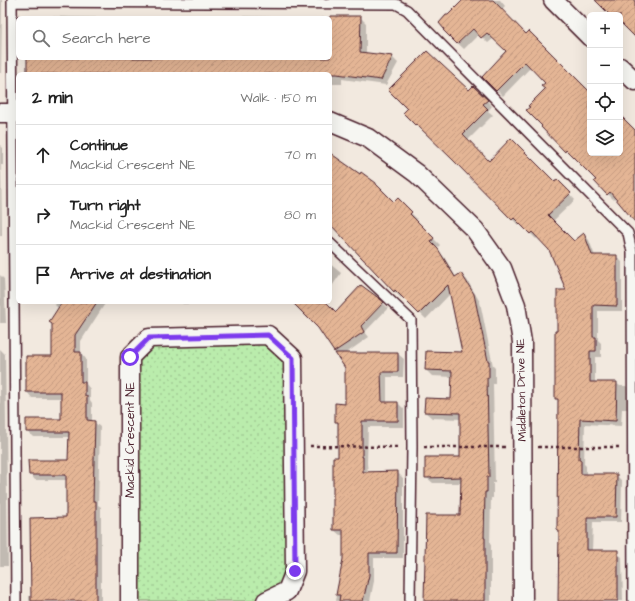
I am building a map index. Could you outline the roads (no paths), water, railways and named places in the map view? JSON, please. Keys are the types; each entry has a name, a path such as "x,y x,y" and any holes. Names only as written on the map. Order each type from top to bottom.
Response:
{"street":[{"path":"553,0 587,34"},
{"path":"623,69 635,82"},
{"name":"Middleton Drive NE","path":"332,123 368,138 417,174 475,230 502,268 516,305 522,342 523,601"},
{"name":"Mackid Crescent NE","path":"130,601 130,357 149,338 268,335 293,358 295,571 287,591 266,601"}],"lane":[{"path":"16,601 16,225 11,113 12,1 396,4 407,10 628,233 632,252 633,601"},
{"path":"332,245 411,320 412,447 410,601"}]}
